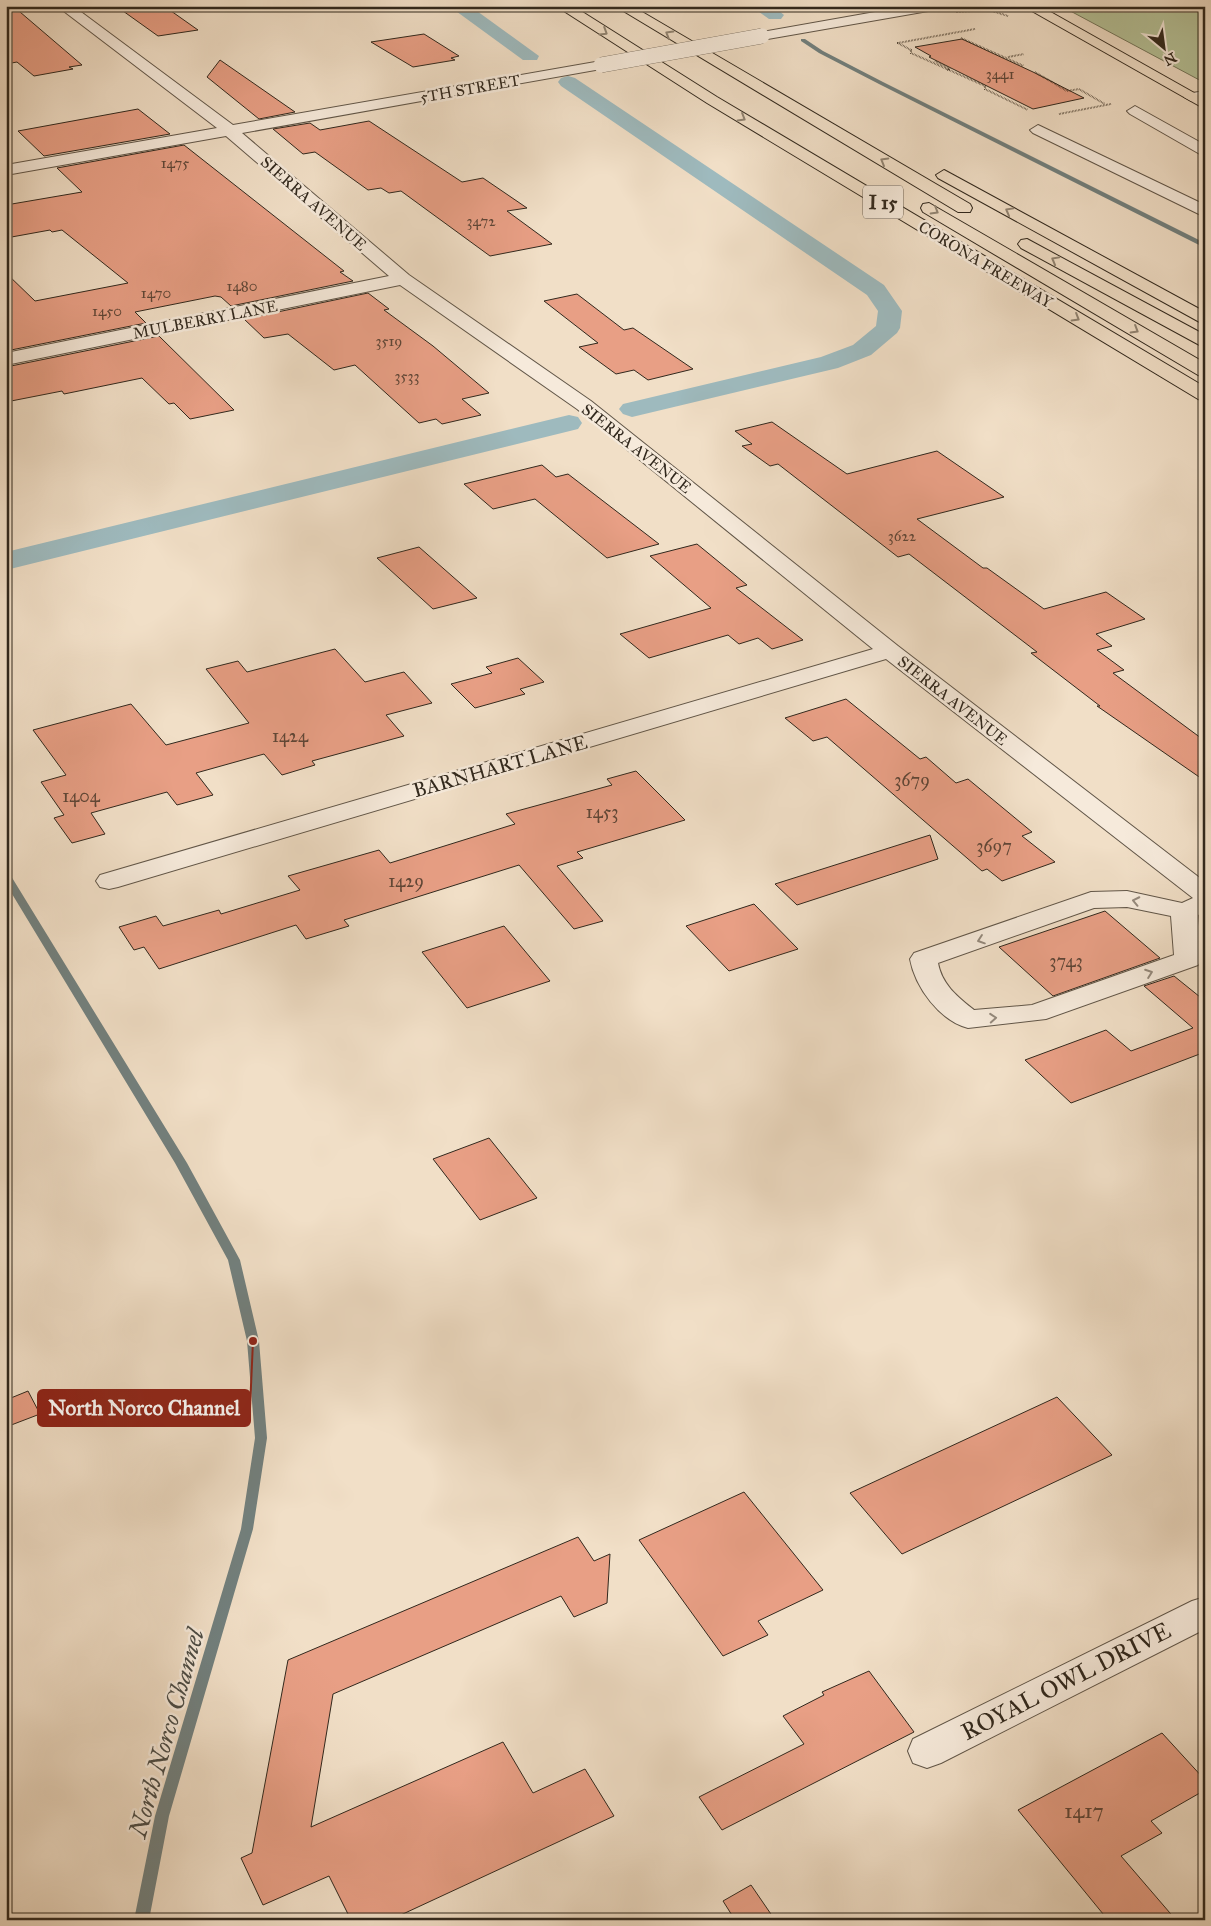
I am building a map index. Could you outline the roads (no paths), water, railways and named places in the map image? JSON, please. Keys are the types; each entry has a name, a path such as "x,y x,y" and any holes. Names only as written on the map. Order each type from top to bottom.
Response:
{"main road":[{"name":"CORONA FREEWAY","path":"563,6 712,100 1205,395"},
{"path":"648,6 786,88 872,136"},
{"path":"1030,6 1198,96 1205,105"},
{"path":"606,10 691,66"},
{"path":"606,10 982,218"},
{"path":"933,169 1205,320"},
{"path":"913,198 1205,372"},
{"path":"1016,238 1205,343"},
{"path":"1062,241 1205,311"}],"street":[{"name":"SIERRA AVENUE","path":"64,6 229,130 403,279 584,405 890,651 1198,903"},
{"name":"5TH STREET","path":"6,170 934,6"},
{"path":"1135,111 1205,152"},
{"path":"1038,130 1205,212"},
{"name":"MULBERRY LANE","path":"6,359 403,279"},
{"name":"BARNHART LANE","path":"109,880 890,651"},
{"path":"1127,899 1198,903 1188,959 1036,1013 968,1019 936,991 925,973 924,959 1091,900 1127,899"},
{"name":"ROYAL OWL DRIVE","path":"927,1751 1205,1612"}],"waterway":[{"path":"458,6 530,56"},
{"path":"760,6 775,15"},
{"path":"803,40 821,52 881,83 1205,246"},
{"path":"568,82 876,290 890,311 888,328 862,350 829,363 632,409"},
{"path":"6,561 569,423"},
{"name":"North Norco Channel","path":"6,876 181,1163 234,1260 253,1341 261,1438 247,1529 162,1816 141,1920"}],"place":[{"name":"North Norco Channel","path":"253,1341"}]}
